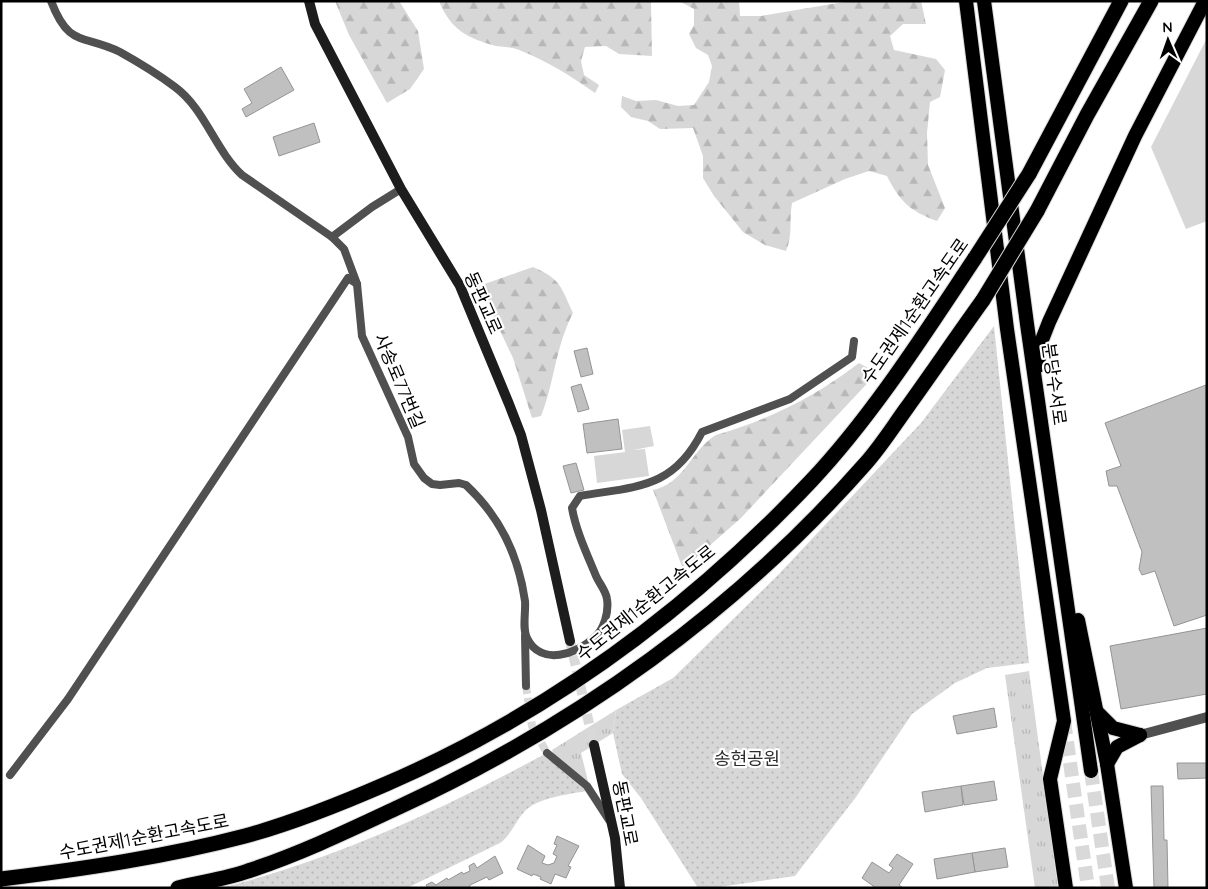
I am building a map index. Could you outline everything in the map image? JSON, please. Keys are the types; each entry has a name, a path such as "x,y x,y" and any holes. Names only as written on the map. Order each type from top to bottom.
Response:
{"highway":[{"path":"966,1 1008,329 1064,720 1050,780 1066,888"},
{"name":"분당수서로","path":"984,1 1036,389 1091,771"},
{"name":"수도권제1순환고속도로","path":"1,879 154,858 247,836 336,806 432,764 500,728 562,691 601,665 710,580 811,481 914,351 1029,174 1121,1"},
{"path":"178,888 247,872 343,834 430,793 512,751 613,688 667,649 719,607 800,534 869,460 983,300 1037,212 1087,115 1151,1"},
{"path":"1036,389 1040,345 1049,322 1135,136 1205,1"},
{"path":"1059,544 1085,651 1097,712 1126,888"},
{"path":"1097,712 1113,728 1140,735"},
{"path":"1107,764 1117,748 1140,735"}],"main road":[{"name":"동판교로","path":"309,1 315,24 401,189 460,286 515,420 541,510 570,641"},
{"name":"동판교로","path":"594,745 615,838 620,888"}],"street":[{"name":"사송로77번길","path":"51,1 65,29 78,40 122,53 176,88 205,123 232,166 332,238 344,249 357,284 362,336 388,389 408,437 412,459 417,468 424,478 434,484 455,483 466,485 502,528 522,586 525,607 526,686"},
{"path":"332,238 372,207 401,189"},
{"path":"10,775 68,699 348,278 357,284"},
{"path":"525,636 531,644 546,654 564,654 588,644 601,631 606,615 607,599 596,577 574,518 572,508 580,496 657,481 678,467 692,451 702,432 790,399 852,357 854,340"},
{"path":"1140,735 1207,717"},
{"path":"546,753 589,789 606,816 615,838"}],"green space":[{"path":"335,1 399,1 418,31 424,69 410,89 387,103 349,35"},
{"path":"439,1 653,1 651,3 652,56 619,54 606,46 585,47 581,61 584,75 599,85 595,93 558,69 529,54 514,48 496,46 468,36 449,19"},
{"path":"679,1 739,1 740,16 761,16 850,1 921,1 926,24 903,24 890,36 894,50 936,59 945,70 940,97 930,102 927,133 928,165 945,208 937,221 913,209 901,199 887,176 869,171 845,179 792,203 790,234 786,251 765,245 743,232 714,196 703,178 703,156 693,128 660,129 648,121 631,117 621,107 622,96 636,101 656,100 678,106 694,105 709,82 712,66 708,55 696,48 689,34 694,25 694,9"},
{"path":"1207,38 1207,221 1186,229 1151,147"},
{"path":"533,267 555,280 566,297 573,313 562,339 541,416 532,418 513,358 479,286"},
{"name":"송현공원","path":"994,326 1029,663 987,668 955,683 912,714 856,797 795,876 713,888 698,888 641,798 622,774 613,733 616,710 673,678 778,575 921,423"},
{"path":"859,363 877,373 741,518 683,569 653,490 664,487 672,481 707,441 716,435 755,422 791,406 826,386"},
{"path":"650,426 654,446 633,450 645,449 649,476 597,483 594,456 625,452 622,430"},
{"path":"1029,671 1058,888 1035,888 1005,675"},
{"path":"616,710 613,733 581,753 588,781 586,782 554,755 552,750"},
{"path":"543,755 587,791 553,797 536,803 524,812 500,843 407,888 221,888 305,863 386,832 504,776"}],"building":[{"path":"281,67 294,90 246,117 242,109 252,103 244,89"},
{"path":"314,123 320,142 279,156 273,137"},
{"path":"587,348 593,374 581,377 574,351"},
{"path":"581,384 589,409 578,412 571,387"},
{"path":"1206,385 1207,615 1174,626 1155,571 1142,575 1139,569 1142,552 1117,486 1109,486 1106,471 1121,466 1105,423"},
{"path":"618,419 622,449 587,453 583,424"},
{"path":"576,463 584,490 571,493 563,466"},
{"path":"1207,628 1207,694 1121,709 1110,646"},
{"path":"994,708 997,727 957,734 953,716"},
{"path":"1177,763 1207,763 1207,778 1178,779"},
{"path":"994,781 997,800 964,805 961,786"},
{"path":"961,786 963,805 925,812 922,792"},
{"path":"1151,786 1163,786 1164,840 1167,840 1168,888 1154,888"},
{"path":"557,836 579,846 568,866 571,867 566,878 555,874 551,884 540,879 541,877 533,874 532,876 517,869 528,845 545,856 542,863 548,865 554,863 557,856 553,854 557,845 554,844"},
{"path":"1005,848 1008,867 975,872 972,853"},
{"path":"972,853 975,872 937,879 934,859"},
{"path":"897,854 913,864 899,885 903,888 876,888 862,878 872,862 889,873 893,868 889,865"},
{"path":"495,856 503,873 489,880 487,877 470,885 469,888 428,888 426,885 432,882 436,885 447,878 448,880 462,872 463,874 470,871 469,866 474,863 477,868"}],"tunnel":[{"path":"570,641 594,745"},
{"path":"526,686 532,726 547,753"},
{"path":"1064,721 1088,888"},
{"path":"1091,771 1108,888"}]}
